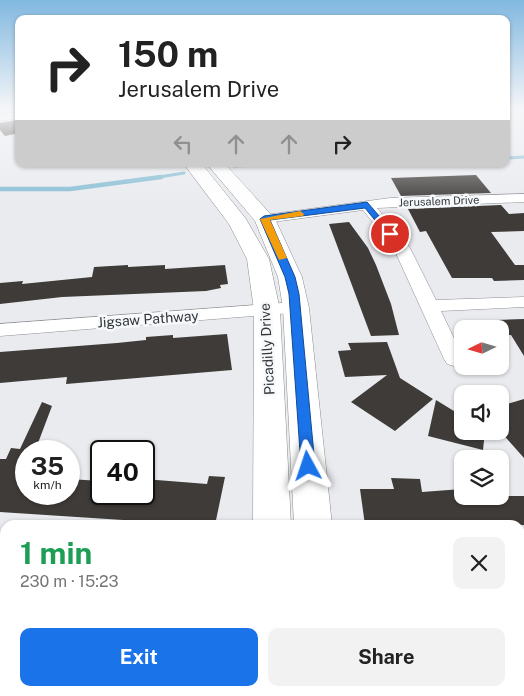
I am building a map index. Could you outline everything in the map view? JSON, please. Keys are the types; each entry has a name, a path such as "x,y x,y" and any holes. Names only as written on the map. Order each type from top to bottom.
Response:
{"street":[{"name":"Picadilly Drive","path":"195,167 239,223 258,259 267,310 272,520"},
{"path":"219,167 264,219 290,277 296,308 313,520"},
{"name":"Jerusalem Drive","path":"264,219 367,205 524,198"},
{"path":"367,205 402,248 454,359"},
{"path":"429,306 524,302"},
{"name":"Jigsaw Pathway","path":"0,330 296,308"}],"building":[{"path":"476,175 491,193 401,196 391,178"},
{"path":"501,205 509,214 524,213 524,231 491,232 515,265 524,265 524,280 494,281 492,278 452,278 426,231 420,232 408,209"},
{"path":"349,222 368,248 376,265 391,304 399,335 371,336 329,224"},
{"path":"128,265 128,267 165,265 165,269 225,265 228,284 220,285 221,288 206,291 62,297 0,304 0,283 23,281 22,284 92,277 94,267"},
{"path":"524,319 524,356 511,335 509,335 509,320 497,320"},
{"path":"227,334 232,370 66,384 67,377 0,383 0,352 117,343 146,340 146,337 173,335 173,338"},
{"path":"387,342 400,378 433,399 395,431 351,402 387,375 345,377 338,351 351,350 348,343"},
{"path":"524,399 524,458 508,440 509,403"},
{"path":"436,400 454,411 454,440 484,440 483,450 428,436"},
{"path":"42,402 52,406 39,440 24,440"},
{"path":"11,448 15,448 15,505 80,505 80,480 90,480 90,505 155,505 155,480 207,484 209,476 225,477 216,520 123,520 0,512 0,459 6,459"},
{"path":"391,478 420,479 422,492 454,490 454,505 509,505 509,496 524,496 524,520 364,520 360,489 394,489"}],"waterway":[{"path":"510,158 524,157"},
{"path":"153,178 184,173"},
{"path":"0,189 70,189 161,177"}],"slow traffic":[{"path":"282,258 264,219 300,214"}],"route":[{"path":"308,466 294,294 290,277 264,219 367,205 390,234"}]}
